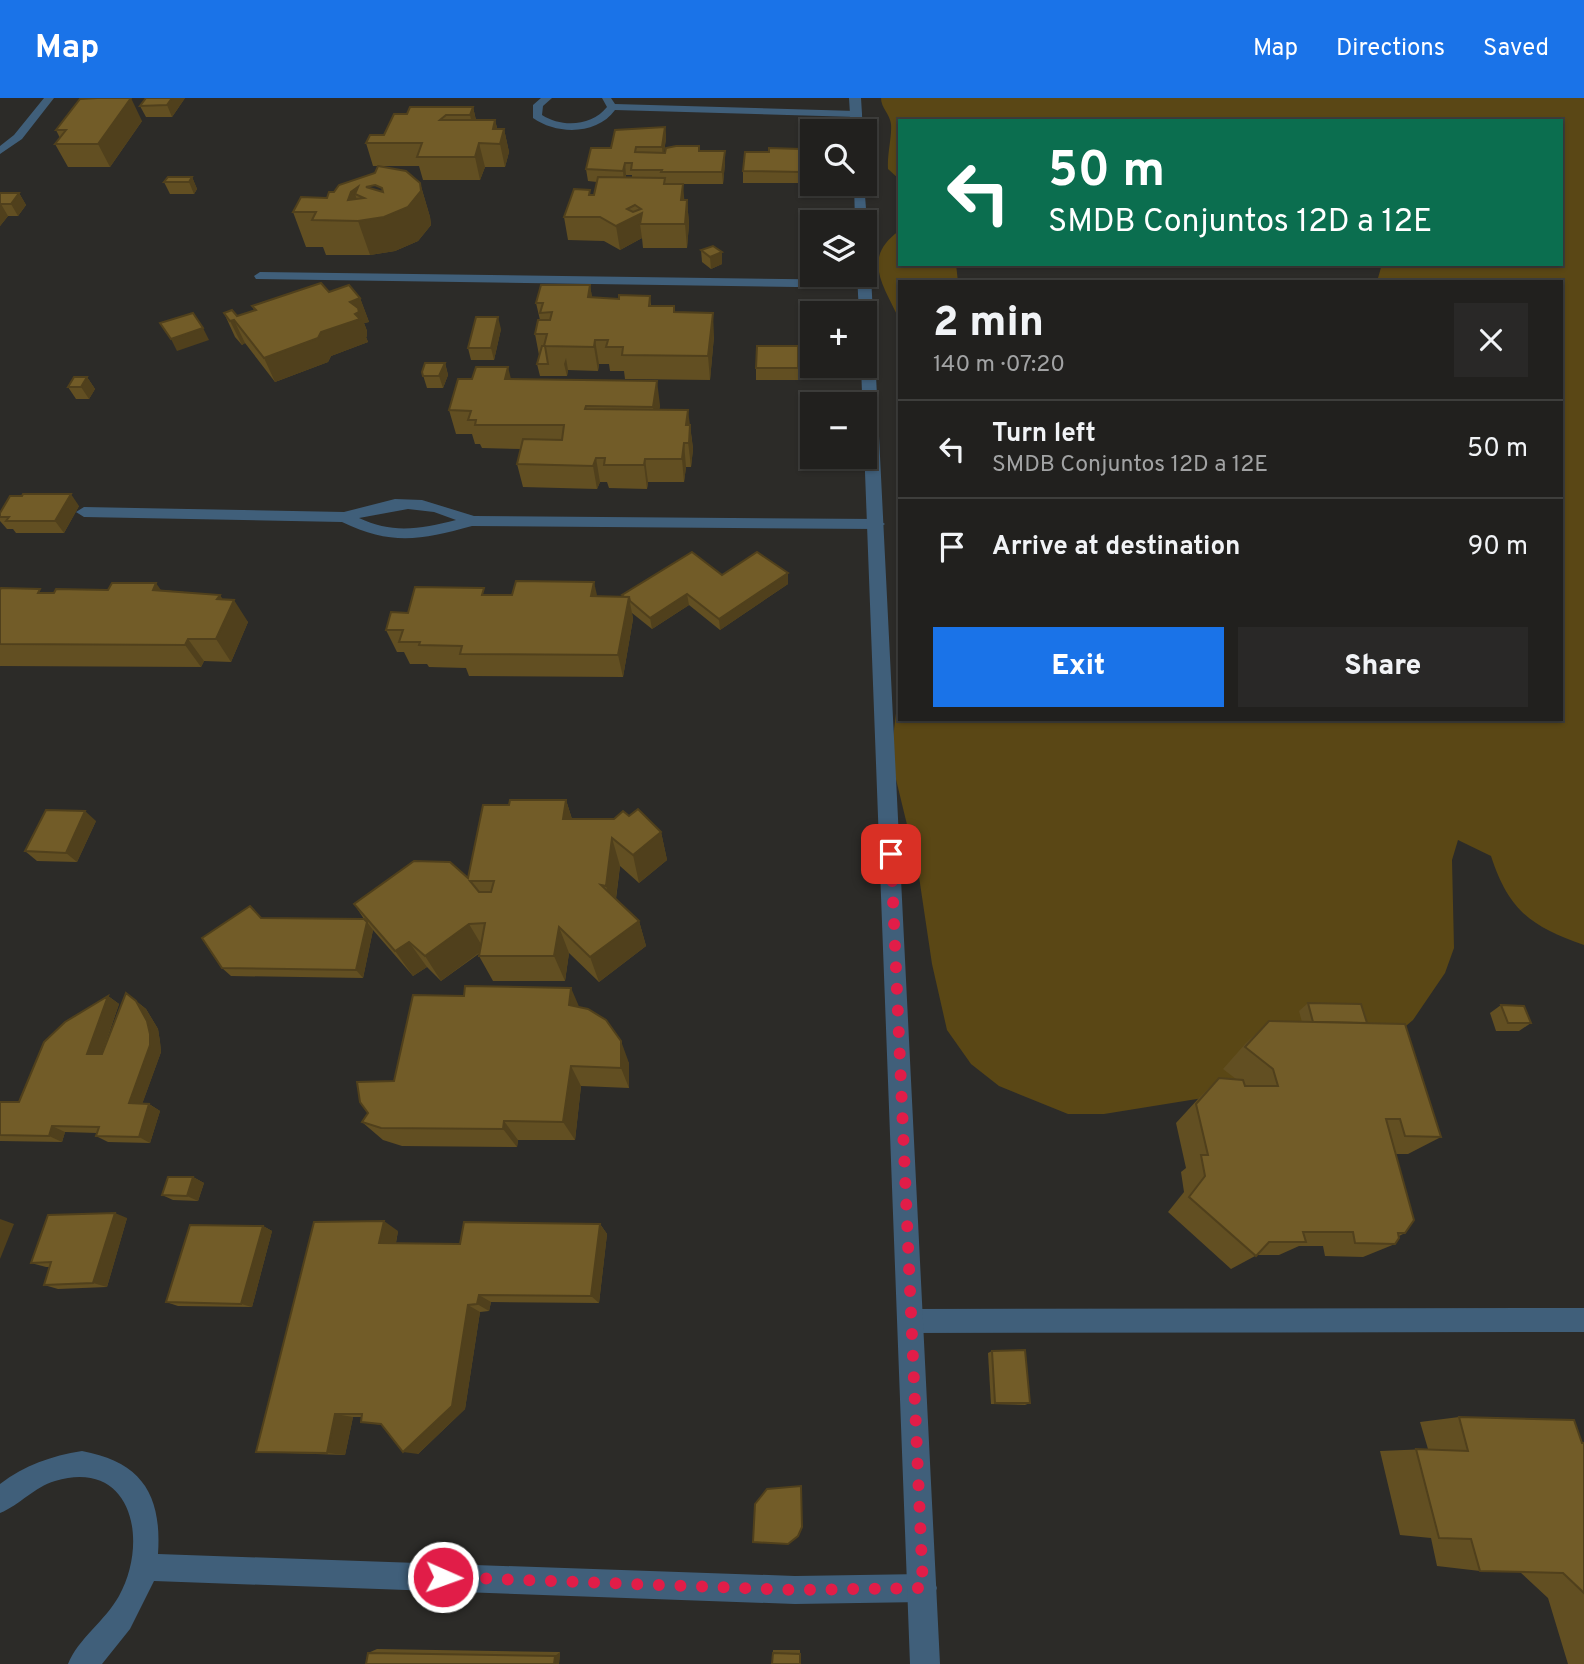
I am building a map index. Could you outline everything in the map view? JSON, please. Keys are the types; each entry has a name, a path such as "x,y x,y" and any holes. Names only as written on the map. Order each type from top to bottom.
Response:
{"street":[{"path":"855,98 856,119"},
{"path":"864,287 877,524 925,1664"}],"lane":[{"path":"0,151 18,137 49,98"},
{"path":"547,98 538,105 537,116 550,124 561,126 595,122 604,118 608,103 856,114"},
{"path":"260,276 800,280"},
{"path":"84,512 344,517 414,502 444,509 472,521"},
{"path":"344,517 369,531 395,537 412,536 472,521 877,524"},
{"path":"910,1321 1584,1320"},
{"path":"0,1500 14,1487 44,1470 75,1462 103,1466 125,1479 140,1501 147,1532 144,1567 131,1604 108,1638 82,1664"},
{"path":"144,1567 796,1590 923,1588"}],"shaded area":[{"path":"881,98 1584,98 1584,945 1550,931 1524,914 1506,890 1491,856 1458,840 1452,860 1454,948 1445,973 1413,1020 1393,1037 1265,1088 1104,1114 1068,1114 999,1086 971,1064 947,1030 932,964 918,870 893,767 898,696 898,721 1563,721 1563,280 1376,280 1381,266 1563,266 1563,119 898,119 898,178 888,169 891,124"},
{"path":"898,232 898,266 956,266 958,280 898,280 898,317 879,273 878,262 887,241"}],"building":[{"path":"131,98 98,144 55,144 66,130 56,130 80,99"},
{"path":"146,98 172,98 167,105 140,106"},
{"path":"410,107 473,107 470,115 446,115 440,120 495,120 493,129 504,129 500,144 479,143 475,157 417,157 422,143 366,143 370,135 384,135 394,114 407,114"},
{"path":"665,127 662,147 636,147 635,152 665,153 666,148 676,146 699,146 699,151 725,151 722,172 631,170 632,163 625,163 623,171 586,169 591,148 611,148 615,130"},
{"path":"769,148 800,149 800,172 743,171 745,152 769,152"},
{"path":"378,166 406,171 420,183 421,191 408,207 384,217 358,221 312,220 316,212 293,212 301,197 327,198 329,192 334,192 339,185 375,173","holes":["375,185 382,188 383,192 366,187","358,187 355,194 364,198 348,200 351,192"]},
{"path":"168,177 192,177 189,182 164,182"},
{"path":"598,177 665,178 664,184 683,184 681,200 687,200 685,224 640,224 642,213 616,226 600,217 564,217 574,189 590,190 589,195 594,195","holes":["635,205 641,209 633,212 627,209"]},
{"path":"0,193 19,193 11,204 0,205"},
{"path":"713,246 722,252 710,257 701,250"},
{"path":"321,283 329,292 349,285 360,298 350,302 358,308 359,312 355,314 360,319 321,332 318,338 264,358 234,320 230,321 224,313 232,310 237,316 256,310 252,306"},
{"path":"541,285 590,285 588,297 619,299 619,295 650,296 649,306 674,306 674,312 713,313 708,356 622,355 623,347 606,347 608,340 595,340 594,347 544,346 547,334 535,334 538,320 550,320 552,312 540,313 543,303 536,303"},
{"path":"193,313 203,328 171,339 160,323"},
{"path":"476,317 498,317 491,348 468,348"},
{"path":"542,346 545,346 548,364 537,364"},
{"path":"757,346 798,346 798,368 756,368"},
{"path":"425,363 445,363 439,376 423,376"},
{"path":"476,367 508,367 505,379 657,381 653,407 586,406 585,409 688,410 686,425 690,425 689,443 684,443 682,459 645,459 644,465 604,465 605,458 596,458 593,466 517,464 523,439 562,440 564,425 475,425 476,420 468,420 471,411 449,410 458,379 472,379"},
{"path":"74,377 87,377 81,387 68,387"},
{"path":"71,494 55,521 6,521 9,517 0,517 10,496"},
{"path":"692,552 722,575 757,552 788,573 719,619 687,594 650,618 630,601 629,597 622,595"},
{"path":"516,581 594,582 591,596 629,597 618,655 460,654 462,646 399,642 403,630 386,630 391,612 408,613 415,587 484,588 482,595 512,595"},
{"path":"112,583 156,583 153,590 220,595 217,599 234,600 216,639 188,639 185,645 0,644 1,588 40,589 38,593 54,593 56,589 108,590"},
{"path":"510,800 566,800 563,819 614,819 623,811 629,816 638,809 661,832 633,855 612,838 606,886 601,885 639,921 590,957 559,927 554,956 479,956 485,923 469,924 425,956 409,942 395,951 354,904 414,861 450,862 468,878 483,805 509,805","holes":["470,881 494,881 491,892 479,892"]},
{"path":"46,810 85,811 66,853 25,851"},
{"path":"250,906 261,918 364,919 367,922 356,970 222,968 202,938"},
{"path":"465,986 571,988 569,1005 588,1009 606,1020 621,1041 621,1068 571,1066 563,1122 504,1121 503,1129 381,1128 362,1122 368,1113 360,1102 357,1082 394,1081 413,995 464,996"},
{"path":"126,993 136,1001 147,1021 150,1034 150,1045 129,1103 149,1104 139,1137 96,1136 99,1127 52,1126 49,1136 0,1135 0,1102 19,1102 44,1042 65,1022 108,996 87,1054 102,1054"},
{"path":"1308,1003 1361,1004 1367,1023 1313,1022"},
{"path":"1501,1005 1524,1006 1531,1023 1508,1023"},
{"path":"1269,1021 1405,1024 1441,1137 1405,1136 1400,1119 1386,1119 1414,1220 1405,1233 1398,1233 1399,1238 1395,1244 1355,1243 1353,1232 1303,1232 1306,1242 1269,1242 1256,1256 1189,1197 1205,1176 1201,1155 1208,1155 1196,1104 1219,1078 1243,1080 1245,1086 1278,1086 1273,1069 1245,1047"},
{"path":"168,1177 193,1177 187,1196 162,1195"},
{"path":"115,1213 93,1283 44,1285 51,1262 31,1263 48,1215"},
{"path":"384,1221 379,1243 460,1244 464,1222 600,1224 591,1296 479,1295 477,1304 468,1305 452,1406 403,1452 381,1424 361,1422 362,1414 335,1414 327,1453 256,1452 314,1222"},
{"path":"190,1225 263,1226 241,1304 166,1302"},
{"path":"1025,1350 1030,1403 995,1403 992,1351"},
{"path":"1459,1417 1574,1420 1584,1443 1584,1593 1563,1573 1480,1571 1471,1539 1439,1538 1416,1449 1468,1451"},
{"path":"801,1486 802,1527 798,1536 788,1544 753,1542 755,1504 767,1489"},
{"path":"368,1653 555,1656 554,1664 366,1664"},
{"path":"773,1653 800,1654 800,1664 772,1664"}],"route":[{"path":"443,1577 796,1590 923,1588 891,854"}]}
